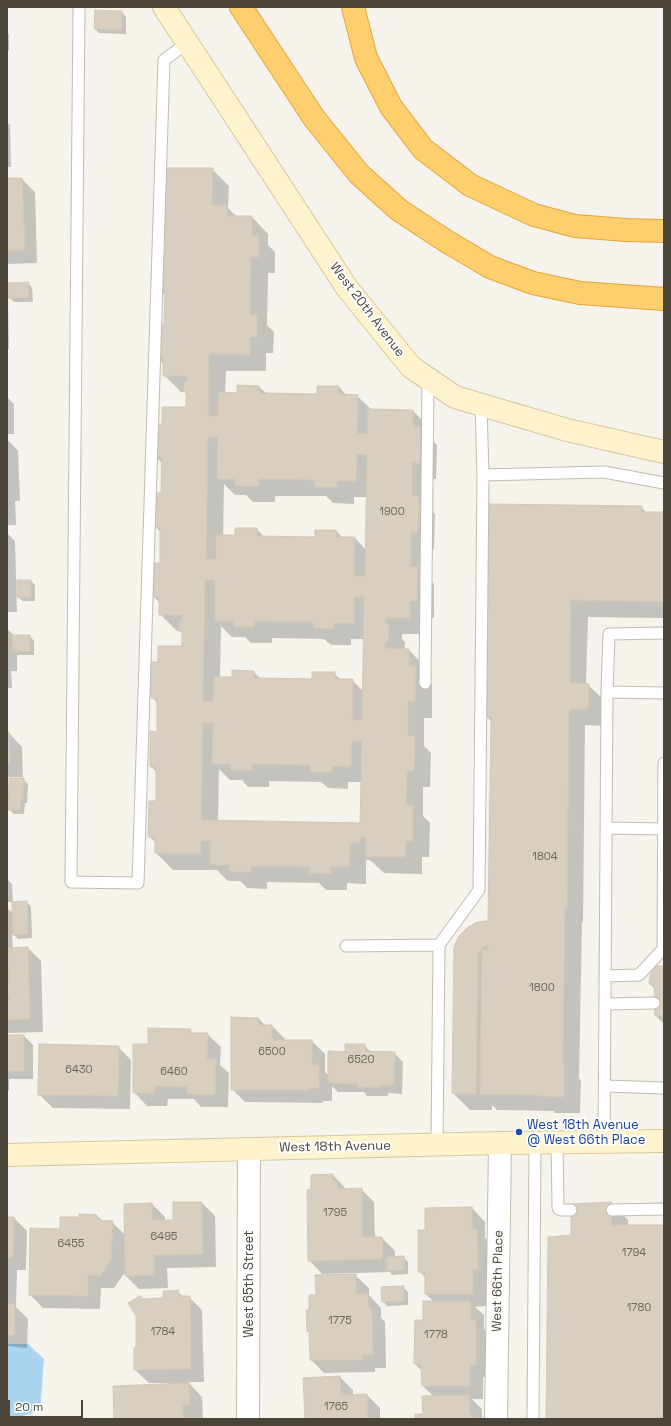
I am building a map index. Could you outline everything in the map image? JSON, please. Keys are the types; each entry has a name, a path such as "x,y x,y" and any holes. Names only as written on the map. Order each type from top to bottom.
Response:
{"highway":[{"path":"241,7 314,118 359,174 399,210 446,241 490,267 533,284 580,293 664,299"},
{"path":"353,7 366,58 391,107 423,149 470,185 534,215 575,226 664,231"},
{"path":"626,230 664,217"},
{"path":"634,298 664,307"}],"street":[{"name":"West 20th Avenue","path":"164,7 347,288 411,367 455,397 567,430 664,452"},
{"name":"West 18th Avenue","path":"7,1155 436,1144 664,1141"},
{"name":"West 66th Place","path":"496,1419 500,1143"},
{"name":"West 65th Street","path":"248,1419 249,1149"}],"lane":[{"path":"79,7 71,882 138,883 164,60 187,43"},
{"path":"425,683 428,379"},
{"path":"436,1144 439,945 479,890 483,475 480,404"},
{"path":"483,475 604,472 664,483"},
{"path":"604,1142 607,692 609,634 664,633"},
{"path":"607,692 664,693"},
{"path":"605,976 639,975 663,949 664,763"},
{"path":"606,828 664,829"},
{"path":"346,946 439,945"},
{"path":"605,1004 654,1003"},
{"path":"605,1086 664,1088"},
{"path":"533,1419 535,1142"},
{"path":"557,1142 558,1209 571,1210"},
{"path":"612,1210 664,1209"}],"water":[{"path":"7,1344 28,1344 44,1359 40,1411 12,1419 7,1419"}],"building":[{"path":"95,10 122,11 122,30 94,29"},
{"path":"167,168 213,168 212,205 227,205 227,216 252,216 252,235 259,235 259,257 251,257 250,315 257,315 257,337 250,337 250,355 209,354 208,416 218,416 219,392 237,393 237,385 259,386 259,393 317,394 317,386 339,386 339,394 358,395 357,433 367,434 368,409 413,410 413,427 420,427 420,463 412,463 412,496 419,496 418,532 411,532 411,566 418,567 417,601 410,601 410,618 386,618 385,624 389,624 388,643 385,643 385,648 409,649 409,666 416,666 415,702 408,701 408,736 415,736 414,771 407,771 406,805 413,805 413,841 406,841 405,857 366,857 366,838 360,838 360,843 350,843 349,867 331,867 331,874 309,873 309,867 251,866 251,872 229,872 229,865 210,865 211,841 201,841 201,854 155,853 155,837 148,837 149,801 156,801 156,767 150,767 150,731 157,732 157,698 151,698 151,662 158,662 158,646 182,646 182,631 179,631 179,621 182,621 182,615 159,615 159,597 152,597 153,563 160,563 160,527 154,527 154,493 161,493 162,457 155,457 156,424 162,424 162,407 186,407 186,392 183,392 184,382 187,382 187,376 163,376 163,358 156,358 157,323 164,324 165,288 157,288 158,255 165,255 166,219 159,219 159,185 166,185","holes":["208,437 218,437 217,479 235,479 235,486 259,486 259,479 315,480 315,487 337,487 337,481 356,481 357,454 367,455 365,576 354,576 355,537 336,537 336,530 315,530 315,537 257,536 257,528 235,528 235,535 216,535 216,559 206,559","205,580 215,580 215,621 233,621 233,627 255,627 255,621 313,622 313,628 334,629 334,623 354,623 354,597 364,597 362,720 352,720 353,679 335,679 335,672 312,672 312,679 254,678 254,671 232,670 232,677 214,677 213,702 203,702","203,723 213,723 212,764 231,764 231,770 252,771 252,764 310,765 310,772 332,772 332,766 351,766 352,741 362,741 360,823 201,820"]},
{"path":"7,178 22,178 25,250 7,251"},
{"path":"28,282 29,298 8,298 8,283"},
{"path":"489,504 642,506 642,512 664,512 664,602 571,600 570,683 589,684 588,709 569,709 567,906 565,906 564,1097 480,1094 482,950 488,950 488,945 483,946 478,953 476,1094 452,1093 454,947 459,936 467,928 477,922 488,921 491,717 486,717"},
{"path":"17,580 31,580 31,597 17,597"},
{"path":"12,635 30,635 30,651 13,651"},
{"path":"7,732 9,732 10,764 7,764"},
{"path":"9,778 24,778 23,799 21,799 20,810 8,810"},
{"path":"27,901 28,934 13,935 12,902"},
{"path":"28,947 30,1019 7,1020 7,1001 9,1001 8,948"},
{"path":"652,966 664,966 664,1016 655,1016 654,984 649,984"},
{"path":"231,1017 259,1018 259,1025 272,1025 272,1040 312,1040 312,1065 319,1064 319,1088 310,1088 310,1090 231,1090"},
{"path":"148,1028 191,1029 190,1033 208,1033 207,1059 216,1059 215,1095 187,1094 187,1087 155,1086 155,1093 133,1093 133,1044 148,1044"},
{"path":"7,1035 24,1035 24,1071 7,1071"},
{"path":"39,1044 119,1046 118,1096 38,1095"},
{"path":"345,1044 365,1044 365,1051 395,1052 394,1085 380,1085 379,1088 357,1087 357,1084 328,1083 328,1051 345,1052"},
{"path":"333,1174 333,1181 338,1181 337,1189 362,1188 362,1237 382,1237 383,1259 308,1261 307,1190 311,1189 311,1175"},
{"path":"173,1202 202,1202 203,1254 154,1255 155,1275 125,1276 124,1204 152,1203 152,1220 173,1220"},
{"path":"611,1202 612,1225 664,1225 664,1416 652,1419 546,1419 548,1237 571,1235 571,1204"},
{"path":"472,1207 472,1229 477,1229 478,1269 473,1269 473,1294 425,1294 425,1272 418,1272 418,1230 425,1230 425,1208"},
{"path":"79,1214 97,1215 97,1220 113,1221 111,1260 100,1276 88,1275 88,1296 29,1295 30,1228 60,1229 60,1217 79,1217"},
{"path":"7,1217 14,1217 13,1258 7,1257"},
{"path":"404,1256 404,1270 387,1271 387,1257"},
{"path":"356,1274 356,1294 368,1293 369,1308 372,1308 373,1355 362,1355 363,1360 310,1360 309,1331 307,1332 306,1310 309,1310 309,1295 316,1295 315,1275"},
{"path":"404,1286 404,1301 382,1302 381,1287"},
{"path":"178,1290 178,1296 190,1296 191,1369 134,1370 136,1316 128,1303 140,1296 142,1299 163,1298 163,1291"},
{"path":"423,1301 471,1301 471,1320 476,1320 476,1365 470,1365 470,1386 422,1386 421,1364 414,1364 415,1320 423,1320"},
{"path":"7,1304 15,1304 14,1335 7,1335"},
{"path":"340,1376 341,1395 367,1394 368,1419 305,1419 303,1378"},
{"path":"189,1383 190,1405 183,1405 183,1419 114,1419 113,1386"},
{"path":"469,1395 470,1415 473,1415 473,1419 415,1419 415,1414 423,1414 422,1396"}],"place":[{"name":"West 18th Avenue @ West 66th Place","path":"519,1132"}]}
